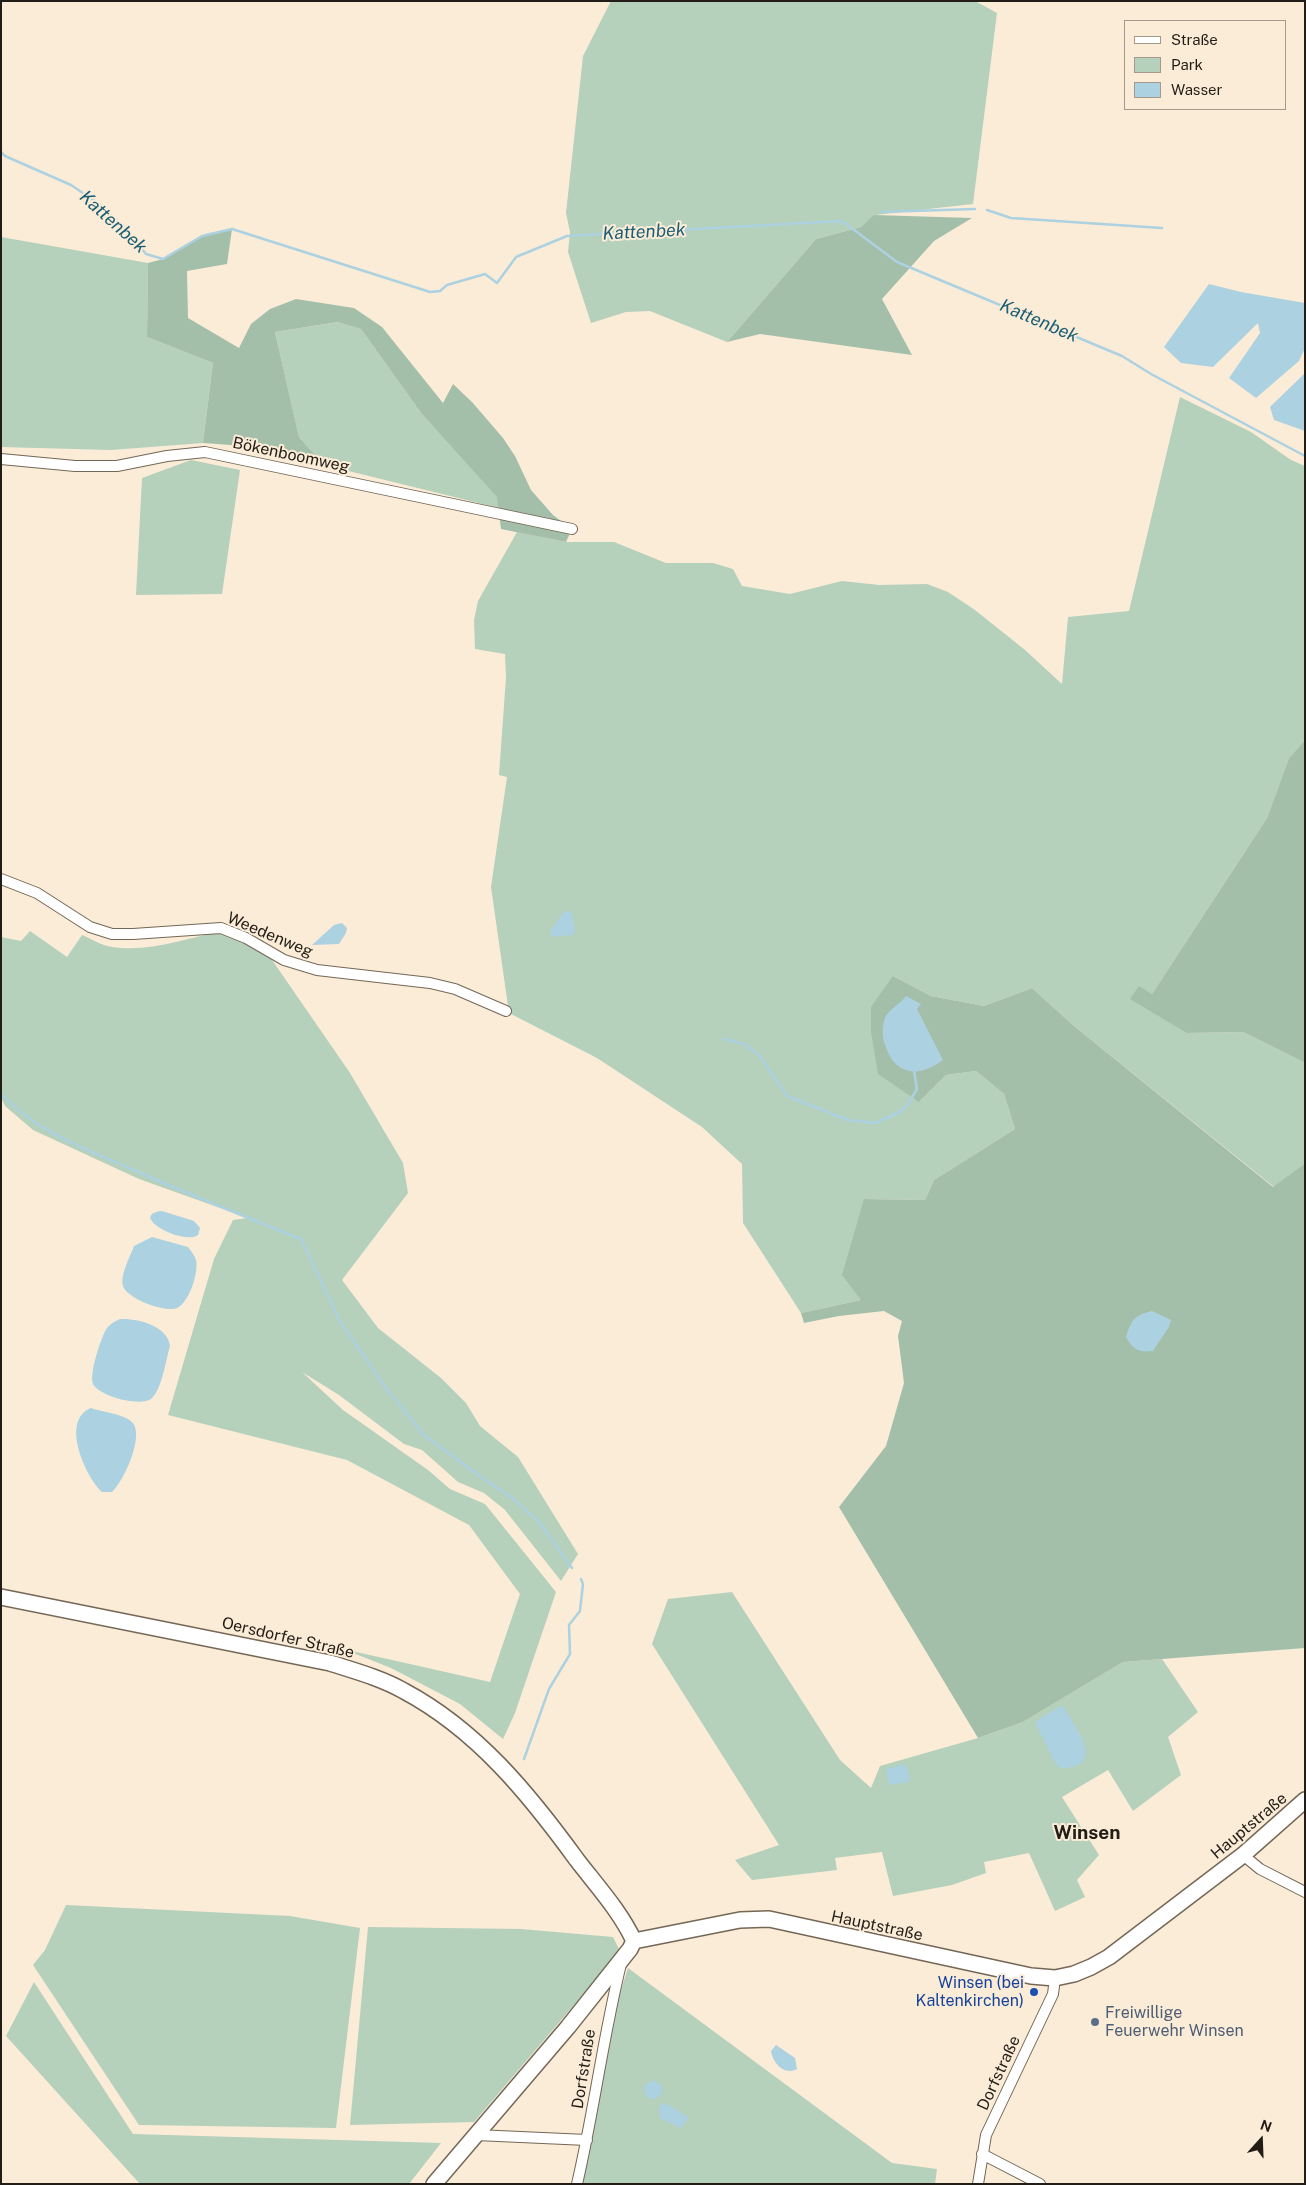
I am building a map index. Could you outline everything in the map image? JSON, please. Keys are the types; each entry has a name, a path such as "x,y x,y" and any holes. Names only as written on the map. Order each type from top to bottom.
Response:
{"street":[{"name":"Bökenboomweg","path":"1,459 74,466 117,466 167,456 205,452 572,529"},
{"name":"Weedenweg","path":"1,879 37,893 90,927 112,934 221,928 246,938 284,960 300,966 317,970 430,983 455,989 506,1011"},
{"name":"Oersdorfer Straße","path":"1,1597 330,1663 370,1676 404,1691 455,1724 499,1763 528,1794 615,1910 634,1941"},
{"name":"Hauptstraße","path":"634,1941 740,1920 769,1919 1008,1972 1054,1978 1091,1968 1109,1957 1243,1855 1305,1800"},
{"path":"1243,1855 1260,1869 1305,1892"},
{"path":"434,2184 622,1959 634,1941"},
{"name":"Dorfstraße","path":"577,2184 587,2140 608,2017 622,1959"},
{"name":"Dorfstraße","path":"978,2184 986,2135 1053,1994 1054,1978"},
{"path":"476,2135 587,2140"},
{"path":"982,2154 1040,2184"}],"green space":[{"path":"611,1 975,1 997,13 973,204 875,215 861,227 816,239 727,342 650,311 626,312 591,323 568,252 570,232 566,213 583,56"},
{"path":"874,215 972,218 934,241 882,299 912,355 760,334 727,342 816,239 861,227"},
{"path":"232,229 227,264 187,271 188,318 239,348 251,324 270,309 296,299 354,308 382,327 443,403 453,384 472,402 503,438 515,456 531,490 553,515 572,529 566,542 501,529 497,497 421,413 361,329 338,322 275,332 299,437 324,465 258,447 203,443 213,363 147,337 148,263 163,259 202,236"},
{"path":"1,237 148,263 147,337 213,363 203,443 111,450 1,447"},
{"path":"339,322 361,329 421,413 498,497 499,508 324,465 299,437 275,332"},
{"path":"1180,397 1251,432 1291,460 1305,466 1305,740 1289,758 1267,818 1152,994 1139,987 1187,1033 1243,1032 1305,1063 1304,1164 1274,1187 1074,1026 1032,988 984,1006 931,996 893,976 919,1102 946,1075 976,1071 1004,1094 1015,1129 934,1180 925,1200 865,1199 861,1300 801,1313 743,1223 742,1164 702,1127 597,1058 509,1013 491,887 507,777 499,775 506,677 505,654 475,649 474,620 478,601 517,532 566,542 614,542 666,563 713,563 733,569 742,586 790,594 842,581 879,585 927,584 948,592 975,610 1025,650 1062,684 1068,617 1129,611"},
{"path":"191,460 240,470 222,594 136,595 142,478"},
{"path":"1305,740 1305,1063 1243,1032 1187,1033 1130,999 1139,986 1152,994 1267,818 1289,758"},
{"path":"30,931 67,957 82,935 107,946 135,948 164,945 221,931 270,957 350,1073 403,1163 408,1193 342,1280 378,1328 441,1378 466,1403 480,1426 518,1457 578,1554 561,1581 505,1510 484,1493 458,1482 422,1450 404,1444 339,1395 302,1372 343,1410 428,1470 450,1489 485,1504 556,1592 515,1713 503,1739 460,1704 391,1668 343,1649 490,1682 520,1594 469,1525 347,1460 168,1415 214,1259 233,1220 248,1218 139,1179 33,1130 5,1106 1,1097 1,937 21,941"},
{"path":"893,976 931,996 984,1006 1032,988 1074,1026 1273,1187 1304,1164 1305,1159 1305,1648 1123,1662 1023,1722 978,1738 839,1507 886,1446 904,1383 898,1336 902,1321 884,1311 839,1316 804,1323 801,1313 861,1300 842,1275 864,1199 925,1200 934,1180 1015,1129 1004,1094 976,1071 946,1075 919,1102 878,1074 871,1032 871,1007"},
{"path":"732,1592 840,1760 871,1788 880,1766 978,1738 1023,1722 1123,1662 1162,1659 1198,1712 1168,1737 1181,1775 1133,1811 1108,1770 1062,1797 1099,1855 1077,1880 1085,1897 1055,1911 1029,1853 984,1862 986,1873 952,1885 893,1896 882,1852 835,1858 837,1870 752,1880 735,1860 779,1845 652,1644 668,1599"},
{"path":"66,1905 290,1916 360,1928 336,2128 139,2125 33,1965 45,1950"},
{"path":"368,1927 521,1929 613,1937 620,1951 474,2122 350,2125"},
{"path":"628,1968 892,2163 937,2169 935,2184 582,2184 616,2005"},
{"path":"34,1982 133,2134 441,2143 409,2184 140,2184 6,2036"}],"water":[{"path":"1209,284 1241,292 1305,303 1305,348 1299,361 1256,398 1229,378 1260,333 1258,323 1213,367 1181,363 1164,347"},
{"path":"1305,373 1305,431 1274,420 1270,407"},
{"path":"564,912 572,913 575,931 573,935 551,937 550,931"},
{"path":"342,923 347,928 339,944 312,945 334,925"},
{"path":"906,996 921,1004 917,1009 943,1060 925,1070 909,1071 901,1068 889,1055 883,1039 883,1025 886,1015"},
{"path":"162,1211 194,1221 200,1228 198,1235 191,1237 181,1236 161,1229 150,1218 153,1214"},
{"path":"152,1237 188,1247 195,1258 197,1265 192,1287 185,1300 177,1308 164,1309 147,1304 132,1296 123,1286 124,1271 134,1246"},
{"path":"1152,1311 1171,1320 1169,1327 1153,1351 1140,1351 1131,1345 1126,1337 1134,1319 1141,1314"},
{"path":"120,1319 135,1320 151,1325 158,1328 168,1339 170,1346 161,1381 155,1394 147,1401 139,1402 121,1399 103,1393 93,1384 94,1364 102,1339 108,1327"},
{"path":"91,1408 124,1417 132,1422 135,1428 135,1447 122,1478 112,1492 102,1492 95,1484 78,1448 77,1424 82,1414"},
{"path":"1061,1706 1064,1707 1081,1736 1086,1755 1083,1762 1074,1767 1060,1768 1055,1763 1036,1725 1036,1721"},
{"path":"906,1764 910,1778 908,1782 889,1785 886,1769"},
{"path":"776,2045 795,2058 797,2069 792,2071 784,2070 777,2064 771,2051"},
{"path":"653,2081 659,2084 662,2090 659,2096 653,2099 647,2096 644,2090 647,2084"},
{"path":"662,2103 689,2117 681,2128 660,2118 659,2108"}],"waterway":[{"name":"Kattenbek","path":"1,152 5,156 71,185 99,204 125,228 146,254 163,259 202,236 232,229 430,292 440,291 447,285 485,274 497,283 516,257 567,236 842,221 897,262 1122,356 1151,374 1305,456"},
{"path":"881,212 975,209"},
{"path":"987,210 1011,218 1162,228"},
{"path":"724,1039 744,1044 759,1055 787,1096 848,1120 876,1123 901,1111 908,1104 917,1089 914,1071"},
{"path":"1,1094 30,1119 77,1145 301,1239 340,1321 385,1387 424,1435 511,1497 539,1522 572,1568"},
{"path":"524,1759 549,1689 570,1654 569,1625 580,1611 583,1584 581,1579"}],"place":[{"name":"Winsen (bei Kaltenkirchen)","path":"1034,1992"},
{"name":"Freiwillige Feuerwehr Winsen","path":"1095,2022"}],"district":[{"name":"Winsen","path":"1087,1833"}]}
